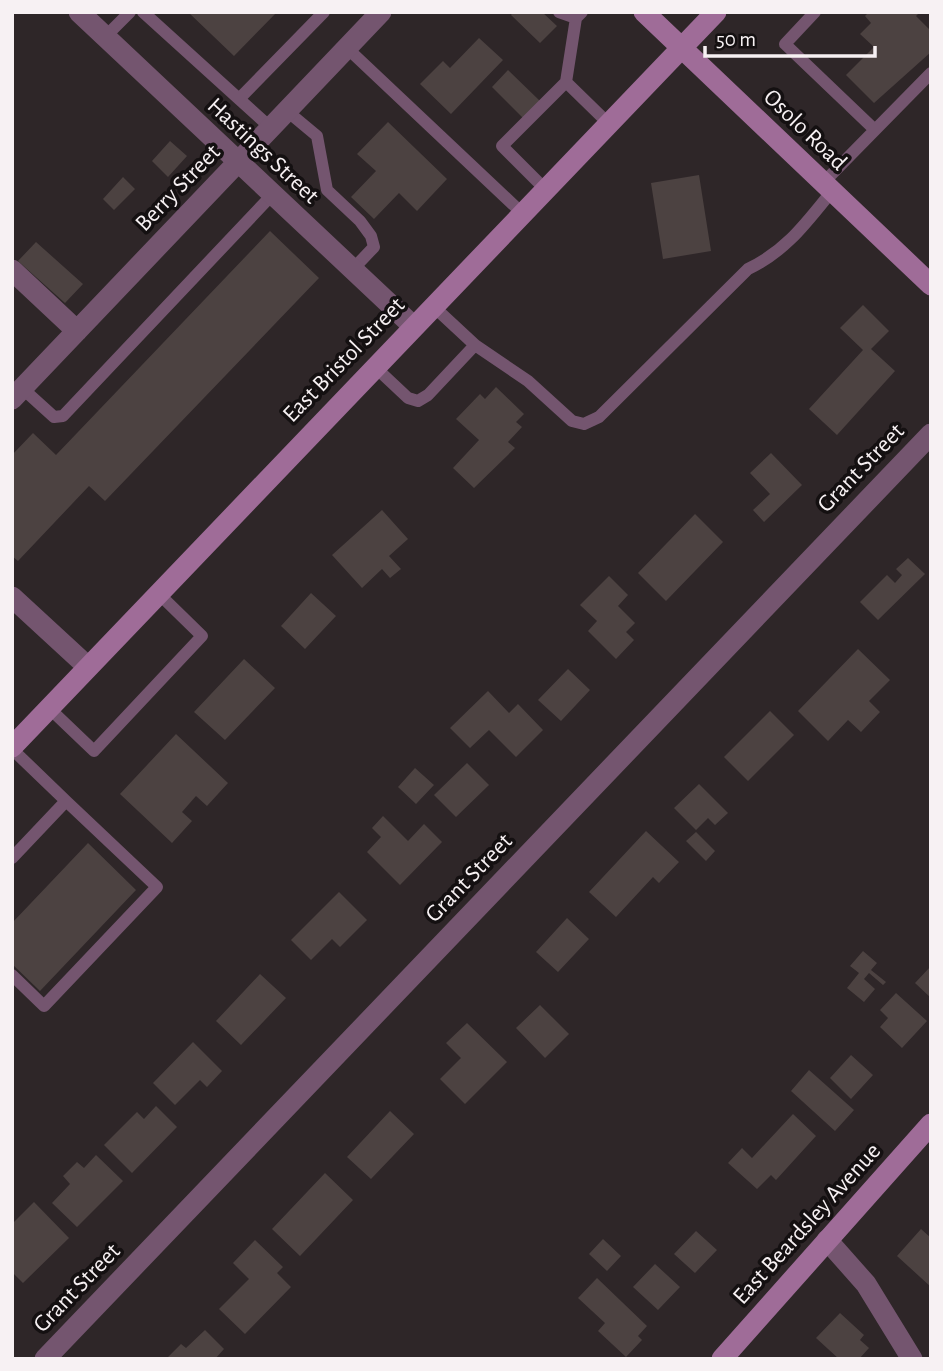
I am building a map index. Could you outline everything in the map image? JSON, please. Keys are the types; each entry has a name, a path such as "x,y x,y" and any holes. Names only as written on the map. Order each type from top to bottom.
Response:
{"main road":[{"name":"Osolo Road","path":"644,12 931,285"},
{"name":"East Bristol Street","path":"12,748 374,366 716,12"},
{"name":"East Beardsley Avenue","path":"722,1359 931,1124"}],"street":[{"name":"Hastings Street","path":"79,12 413,326"},
{"name":"Berry Street","path":"17,394 381,12"},
{"path":"12,270 77,331"},
{"name":"Grant Street","path":"45,1359 931,433"},
{"path":"12,597 88,667"},
{"path":"827,1240 866,1284 912,1359"}],"lane":[{"path":"105,37 130,12"},
{"path":"143,12 271,128"},
{"path":"239,99 324,12"},
{"path":"545,189 502,146 566,82 579,15 559,12"},
{"path":"816,12 785,44 875,130"},
{"path":"347,48 522,213"},
{"path":"433,306 475,345 528,381 572,421 584,424 599,417 748,269 772,257 792,241 828,187 875,130 931,73"},
{"path":"566,82 608,123"},
{"path":"288,111 317,136 327,190 371,236 374,247 353,269"},
{"path":"17,394 54,417 63,416 272,195"},
{"path":"374,366 408,398 418,401 428,395 475,345"},
{"path":"49,708 94,751 202,636 158,593"},
{"path":"12,748 157,887 44,1006 12,975"},
{"path":"12,858 66,801"}],"building":[{"path":"188,12 277,12 234,56"},
{"path":"513,12 542,12 557,26 540,43 511,15"},
{"path":"869,12 920,12 916,16 931,31 931,52 874,103 846,75 874,47 860,34 871,23 865,16"},
{"path":"479,38 503,60 451,114 420,84 443,61 450,68"},
{"path":"508,70 541,102 524,119 492,87"},
{"path":"388,122 447,179 417,211 399,193 374,219 351,197 376,171 357,154"},
{"path":"170,141 187,156 168,177 152,161"},
{"path":"699,175 711,251 663,259 651,183"},
{"path":"123,177 135,189 114,210 103,199"},
{"path":"270,231 319,278 105,501 89,486 18,561 12,556 12,455 33,433 56,455"},
{"path":"36,242 83,284 65,303 18,261"},
{"path":"863,305 889,331 871,349 895,371 837,435 809,409 863,350 840,328"},
{"path":"496,387 524,414 516,422 522,427 508,442 515,448 474,488 453,468 479,440 456,419 480,394 485,399"},
{"path":"771,453 802,485 764,522 753,510 770,494 750,473"},
{"path":"382,510 408,539 389,556 401,569 390,578 382,569 362,588 332,555"},
{"path":"695,514 723,542 666,601 638,573"},
{"path":"908,558 925,574 878,620 860,602 887,575 895,583 902,575 896,569"},
{"path":"609,576 628,595 618,606 635,623 626,632 634,640 616,659 588,631 597,621 580,605"},
{"path":"311,593 336,616 305,649 281,626"},
{"path":"858,649 890,680 869,701 880,712 861,732 848,720 828,741 798,711"},
{"path":"244,659 275,688 225,740 194,712"},
{"path":"568,669 590,690 561,721 538,700"},
{"path":"488,691 509,713 518,704 543,730 516,757 489,730 470,748 450,728"},
{"path":"770,711 794,735 748,781 724,757"},
{"path":"176,734 228,783 207,806 196,796 182,812 192,821 172,843 120,794"},
{"path":"467,763 489,785 456,817 434,795"},
{"path":"415,768 434,785 416,804 398,787"},
{"path":"699,784 728,813 715,825 708,818 696,830 674,808"},
{"path":"383,816 408,841 424,824 442,842 400,885 367,852 381,837 372,828"},
{"path":"646,831 679,862 659,883 653,877 616,917 589,892"},
{"path":"696,832 715,851 706,861 686,841"},
{"path":"88,843 136,890 40,991 12,964 12,923"},
{"path":"339,892 367,920 340,947 332,939 311,960 291,940"},
{"path":"567,918 589,939 558,972 536,952"},
{"path":"863,951 877,963 871,970 886,982 883,985 869,973 864,979 875,989 864,1002 847,988 859,973 850,966"},
{"path":"931,966 931,998 915,983"},
{"path":"260,974 286,998 241,1045 216,1021"},
{"path":"896,993 927,1021 902,1048 880,1027 888,1018 880,1010"},
{"path":"540,1005 569,1034 545,1058 516,1028"},
{"path":"467,1023 507,1062 465,1104 440,1079 461,1058 446,1043"},
{"path":"193,1042 222,1071 207,1087 200,1080 175,1105 153,1083"},
{"path":"851,1055 873,1075 851,1099 830,1078"},
{"path":"809,1070 854,1110 835,1131 791,1091"},
{"path":"156,1106 177,1127 132,1173 104,1145 137,1112 144,1119"},
{"path":"390,1111 414,1134 371,1179 347,1157"},
{"path":"793,1114 816,1136 776,1180 771,1175 757,1189 728,1163 742,1148 752,1158"},
{"path":"96,1155 123,1181 77,1227 52,1203 70,1184 63,1176 77,1162 84,1168"},
{"path":"325,1173 353,1200 300,1256 272,1229"},
{"path":"34,1202 69,1238 23,1283 12,1272 12,1224"},
{"path":"921,1229 931,1238 931,1287 897,1256"},
{"path":"696,1231 717,1250 695,1273 674,1254"},
{"path":"603,1239 621,1256 607,1271 589,1254"},
{"path":"255,1240 283,1267 277,1273 291,1287 245,1334 219,1309 249,1279 233,1263"},
{"path":"655,1264 680,1287 658,1310 633,1287"},
{"path":"597,1278 647,1326 638,1336 642,1340 626,1357 598,1331 605,1323 578,1298"},
{"path":"840,1313 864,1335 860,1340 869,1348 859,1359 839,1359 816,1338"},
{"path":"205,1330 224,1349 215,1359 166,1359 181,1344 186,1348"}]}
